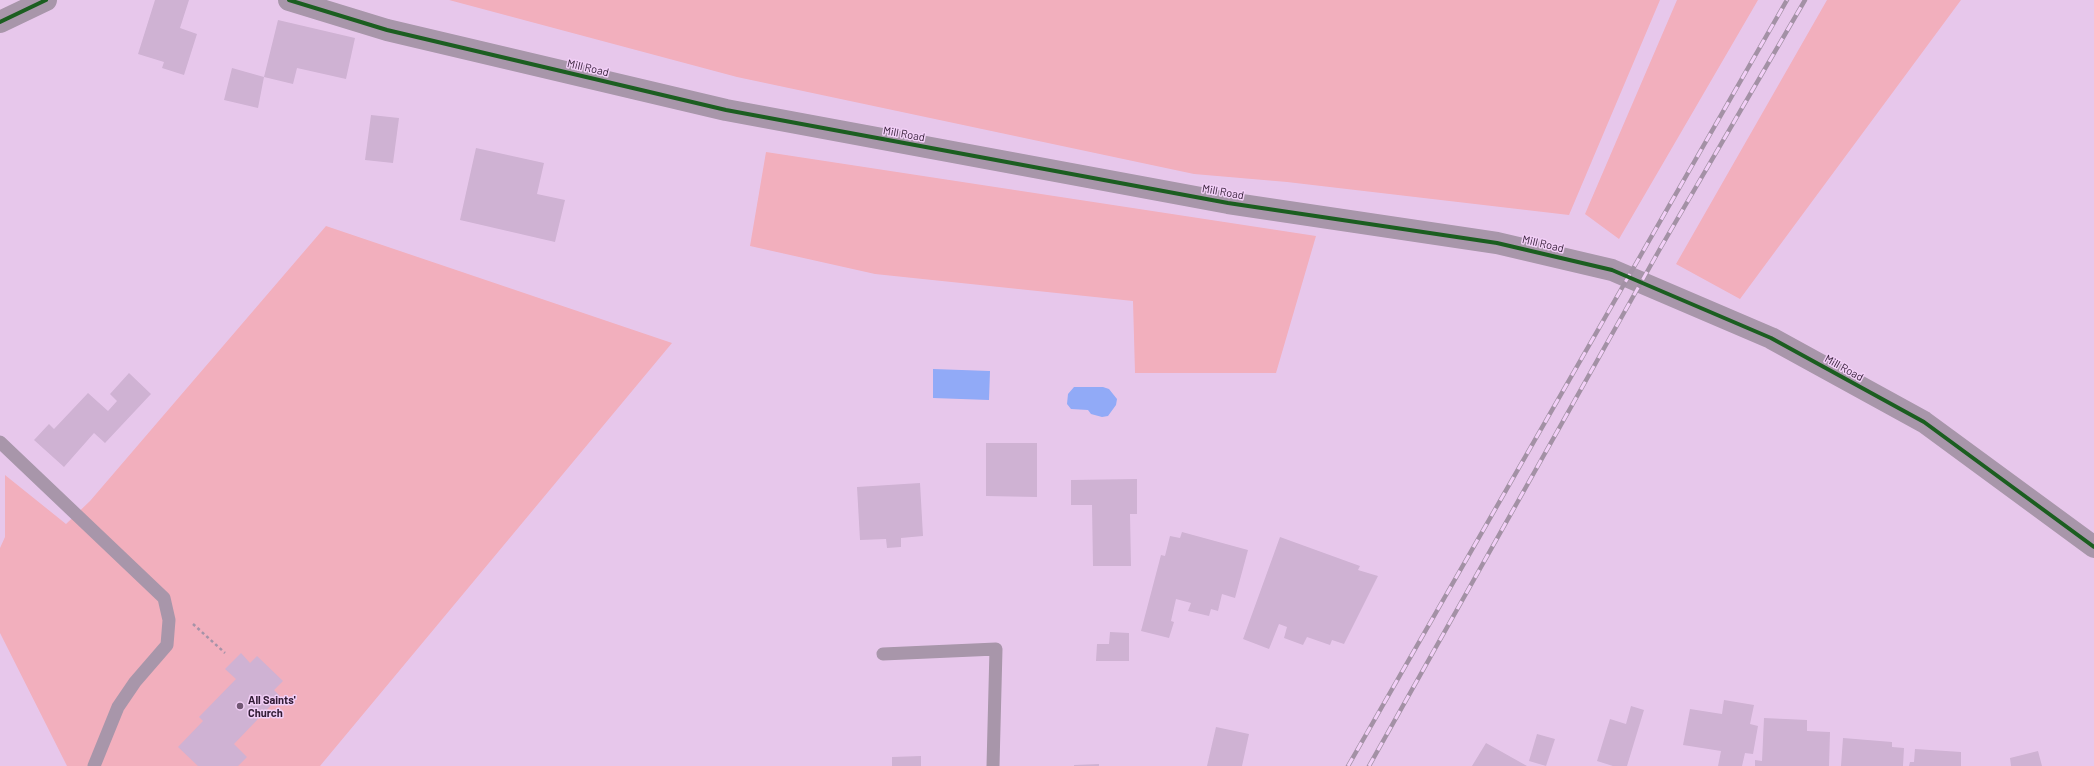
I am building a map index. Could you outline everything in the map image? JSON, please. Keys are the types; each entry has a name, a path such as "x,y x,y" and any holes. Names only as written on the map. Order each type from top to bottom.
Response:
{"street":[{"path":"0,22 46,0"},
{"name":"Mill Road","path":"289,0 387,30 726,110 1228,203 1497,243 1612,270 1771,338 1924,422 2094,546"}],"lane":[{"path":"0,442 164,598 169,620 167,646 135,682 118,707 94,766"},
{"path":"883,654 996,649 993,766"}],"shaded area":[{"path":"449,0 1660,0 1569,215 1287,182 1194,174 737,77"},
{"path":"1677,0 1758,0 1619,239 1585,214"},
{"path":"1827,0 1961,0 1740,299 1676,264"},
{"path":"766,152 1316,236 1276,373 1135,373 1133,301 875,274 750,246"},
{"path":"326,226 672,343 320,766 67,766 0,633 0,548 5,537 5,475 66,524 90,501"}],"water":[{"path":"933,369 990,371 989,400 933,398"},
{"path":"1074,387 1103,387 1109,389 1117,399 1116,405 1108,416 1102,417 1091,414 1088,410 1071,409 1067,404 1068,394"}],"building":[{"path":"155,0 189,0 180,28 197,34 184,75 162,68 164,62 138,54"},
{"path":"278,20 355,38 346,79 297,68 293,84 264,77"},
{"path":"232,68 264,77 258,108 224,100"},
{"path":"371,115 399,118 393,163 365,160"},
{"path":"476,148 544,163 537,194 565,200 555,242 460,220"},
{"path":"129,373 151,394 105,443 94,433 64,467 34,440 49,424 54,429 88,393 108,411 117,401 110,394"},
{"path":"986,443 1037,443 1037,497 986,496"},
{"path":"1137,479 1137,514 1130,514 1131,566 1093,566 1092,505 1071,505 1071,480"},
{"path":"920,483 923,536 901,538 901,547 887,548 886,539 860,540 857,487"},
{"path":"1182,532 1248,550 1235,598 1222,594 1218,611 1211,609 1209,616 1188,611 1191,603 1176,599 1171,621 1174,622 1169,638 1141,631 1161,555 1165,556 1170,536 1180,538"},
{"path":"1280,537 1360,566 1358,570 1378,576 1344,644 1332,640 1330,645 1307,637 1303,645 1284,638 1287,627 1279,624 1269,649 1243,639"},
{"path":"1110,632 1129,633 1129,661 1096,661 1097,644 1109,644"},
{"name":"All Saints' Church","path":"241,653 250,663 257,656 283,681 274,690 280,696 234,744 247,757 238,766 198,766 178,747 203,721 199,717 236,679 225,669"},
{"path":"1724,700 1754,705 1750,724 1758,726 1753,754 1745,753 1742,766 1718,766 1721,751 1683,745 1690,709 1722,714"},
{"path":"1631,706 1644,710 1627,766 1613,766 1597,761 1610,719 1626,724"},
{"path":"1764,718 1807,720 1807,731 1830,732 1829,766 1755,766 1755,760 1762,761"},
{"path":"1216,727 1249,734 1242,766 1207,766"},
{"path":"1537,734 1555,739 1546,766 1529,761"},
{"path":"1843,738 1892,742 1892,747 1904,748 1903,766 1841,766"},
{"path":"1486,743 1527,766 1472,766"},
{"path":"1915,749 1961,752 1961,766 1909,766 1910,762 1914,762"},
{"path":"2038,751 2042,766 2011,766 2010,758"},
{"path":"921,756 921,766 892,766 892,757"},
{"path":"1099,764 1099,766 1074,766 1074,765"}],"railway":[{"path":"1348,766 1787,0"},
{"path":"1369,766 1661,247 1805,0"}],"cycle path":[{"path":"0,22 46,0"},
{"path":"289,0 387,30 726,110 1228,203 1497,243 1612,270 1771,338 1924,422 2094,547"}],"place":[{"name":"All Saints' Church","path":"240,706"}]}
